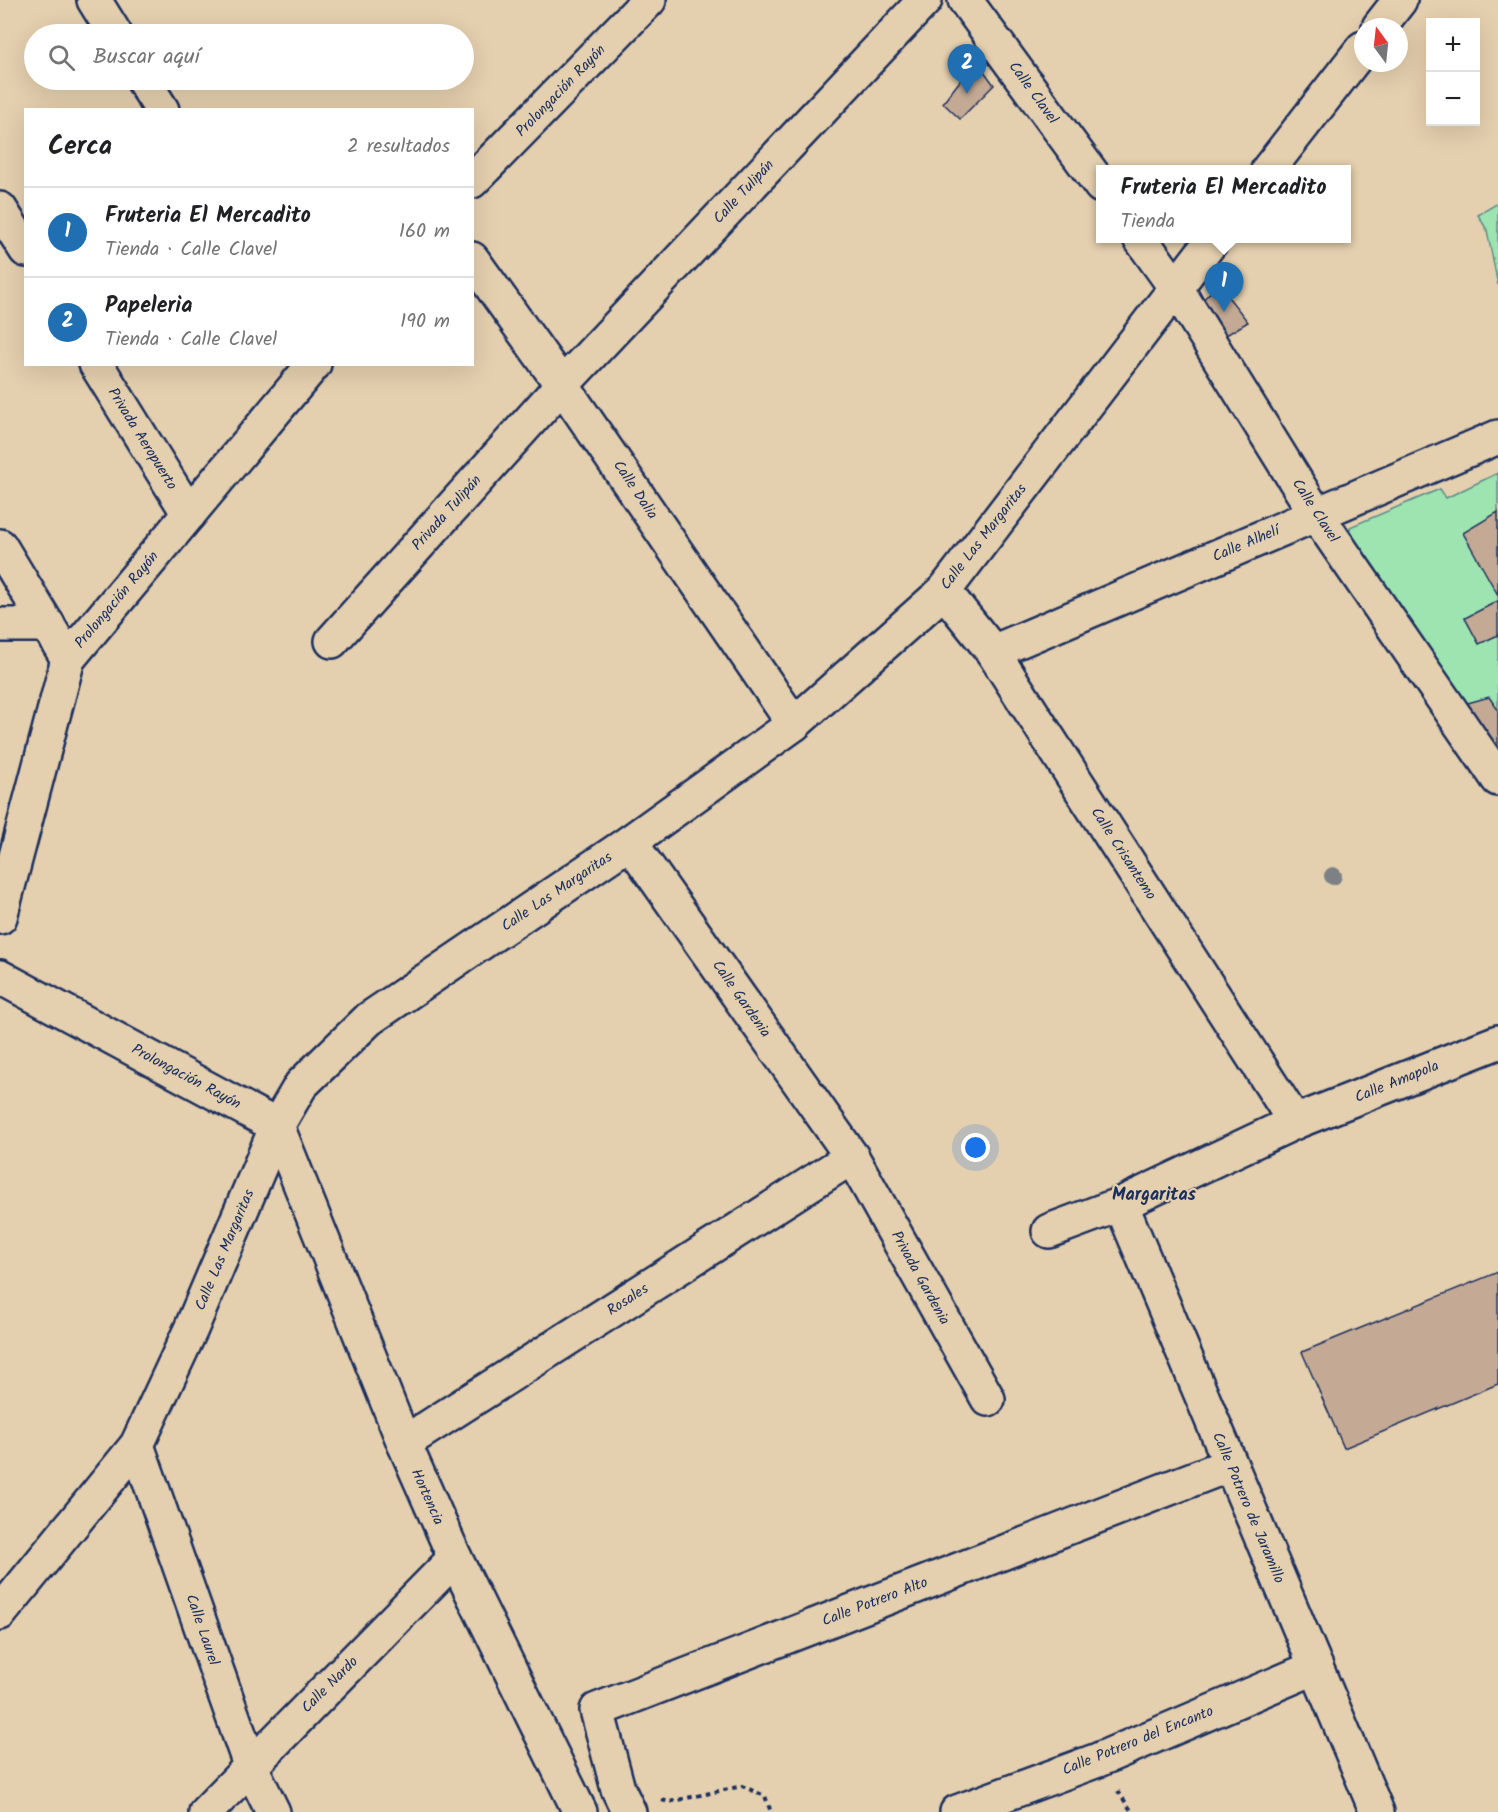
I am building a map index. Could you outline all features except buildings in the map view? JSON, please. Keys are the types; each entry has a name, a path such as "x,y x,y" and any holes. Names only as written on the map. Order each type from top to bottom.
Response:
{"street":[{"path":"94,0 110,24"},
{"name":"Prolongación Rayón","path":"474,179 649,0"},
{"name":"Calle Tulipán","path":"562,385 925,0"},
{"name":"Calle Clavel","path":"965,0 1096,179"},
{"path":"1386,18 1400,0"},
{"path":"1272,165 1354,60"},
{"path":"149,90 161,108"},
{"path":"0,209 24,247"},
{"name":"Calle Clavel","path":"1144,243 1176,288 1316,514 1498,779"},
{"name":"Calle Las Margaritas","path":"0,1613 137,1445 192,1329 277,1126 301,1085 369,1019 630,842 794,724 944,591 1210,243"},
{"name":"Calle Dalia","path":"474,262 562,385 794,724"},
{"name":"Privada Aeropuerto","path":"97,366 189,514"},
{"name":"Prolongación Rayón","path":"0,917 68,659 312,366"},
{"name":"Privada Tulipán","path":"332,641 562,385"},
{"name":"Calle Alhelí","path":"993,652 1498,437"},
{"path":"0,546 68,659"},
{"name":"Calle Crisantemo","path":"944,591 993,652 1295,1122"},
{"path":"0,626 48,625"},
{"name":"Calle Gardenia","path":"630,842 852,1157"},
{"name":"Prolongación Rayón","path":"0,977 277,1126"},
{"name":"Calle Amapola","path":"1049,1231 1120,1204 1295,1122 1498,1042"},
{"name":"Hortencia","path":"277,1126 404,1443 455,1558 577,1802 623,1801"},
{"name":"Privada Gardenia","path":"852,1157 988,1399"},
{"name":"Rosales","path":"404,1443 852,1157"},
{"name":"Calle Potrero de Jaramillo","path":"1120,1204 1377,1812"},
{"name":"Calle Laurel","path":"137,1445 250,1765 273,1812"},
{"name":"Calle Potrero Alto","path":"623,1801 597,1710 1229,1465"},
{"name":"Calle Nardo","path":"206,1812 455,1558"},
{"name":"Calle Potrero del Encanto","path":"957,1812 1098,1760 1316,1667"}],"path":[{"path":"623,1801 669,1802 742,1786 765,1797 771,1812"}],"green space":[{"path":"1498,203 1498,285 1487,230 1478,215"},
{"path":"1498,473 1498,601 1465,618 1479,643 1498,635 1498,710 1457,706 1349,539 1350,527 1440,489 1446,498"}],"place":[{"name":"Papeleria","path":"967,94"},
{"name":"Fruteria El Mercadito","path":"1224,312"}],"district":[{"name":"Margaritas","path":"1154,1195"}]}
